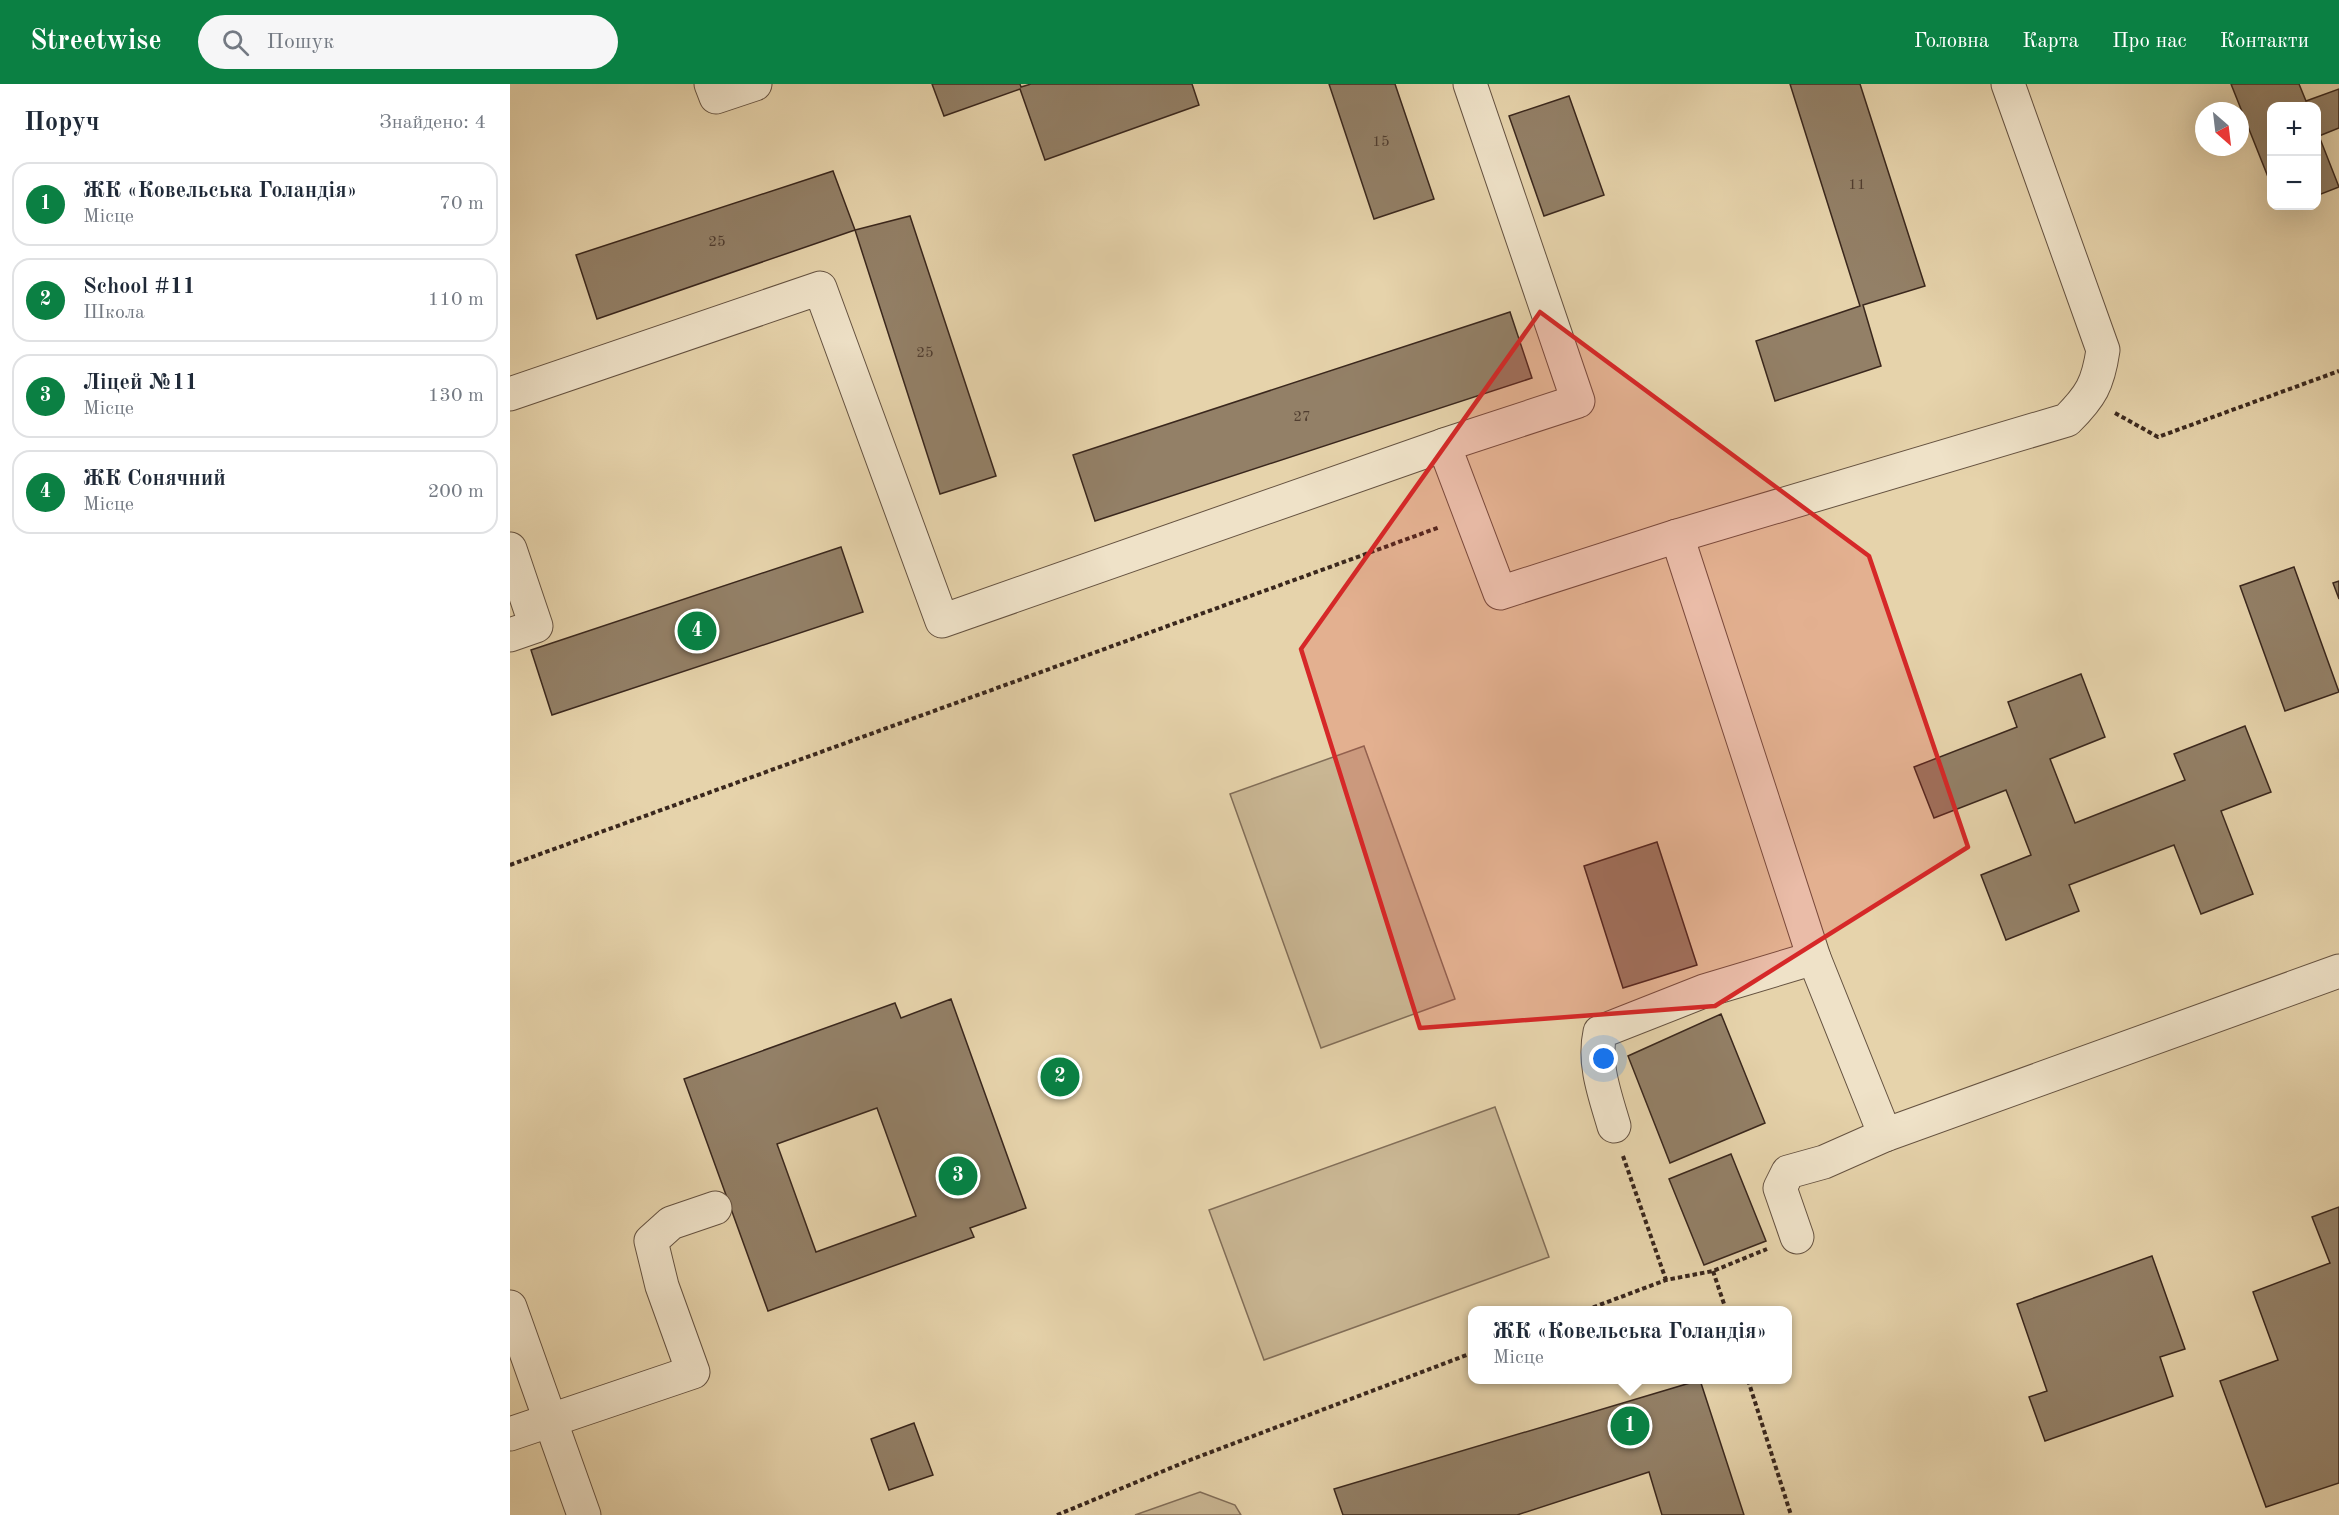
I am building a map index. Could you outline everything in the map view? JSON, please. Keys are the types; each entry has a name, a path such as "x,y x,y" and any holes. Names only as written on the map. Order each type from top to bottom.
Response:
{"street":[{"path":"711,84 716,97 755,84"},
{"path":"510,394 820,288 942,621 1444,445 1578,401 1470,84"},
{"path":"1444,445 1473,516 1500,593 1677,537 2067,420 2088,399 2099,378 2103,350 2008,84"},
{"path":"1677,537 1814,958 1886,1135"},
{"path":"510,549 536,626 510,635"},
{"path":"1614,1126 1599,1071 1597,1047 1600,1032 1704,991 1814,958"},
{"path":"1797,1237 1780,1188 1788,1172 1824,1162 1886,1135 2339,971"},
{"path":"510,1434 693,1372 662,1286 651,1241 671,1223 715,1208"},
{"path":"510,1307 584,1515"}],"path":[{"path":"2088,399 2158,437 2339,371"},
{"path":"510,865 1473,516"},
{"path":"1614,1126 1666,1280"},
{"path":"1599,1306 1666,1280 1713,1271 1797,1237"},
{"path":"1713,1271 1724,1306"},
{"path":"1057,1515 1190,1460 1468,1355"},
{"path":"1749,1384 1791,1515"}],"highlighted area":[{"path":"1540,312 1869,556 1968,847 1715,1006 1420,1028 1301,649"}],"shaded area":[{"path":"1364,746 1455,999 1321,1048 1230,794"},
{"path":"1495,1107 1549,1257 1264,1360 1209,1210"},
{"path":"1200,1492 1235,1505 1241,1515 1135,1515"}],"building":[{"path":"932,84 1020,84 1021,87 1031,84 1192,84 1199,105 1045,160 1020,89 944,116"},
{"path":"1329,84 1395,84 1434,199 1374,219"},
{"path":"1790,84 1860,84 1925,286 1863,305 1881,366 1775,401 1756,341 1860,306"},
{"path":"2231,84 2299,84 2306,101 2339,89 2339,128 2321,135 2321,102 2267,102 2267,174 2249,129 2249,102 2238,102"},
{"path":"1569,96 1604,195 1544,216 1509,116"},
{"path":"2321,141 2339,187 2321,194"},
{"path":"833,171 855,230 597,319 576,255"},
{"path":"910,216 996,476 940,494 855,230"},
{"path":"1510,312 1532,378 1095,521 1073,455"},
{"path":"841,547 863,612 552,715 531,650"},
{"path":"2294,567 2339,692 2285,711 2240,586"},
{"path":"2339,581 2339,599 2333,583"},
{"path":"2081,674 2105,737 2050,759 2075,823 2185,780 2174,754 2245,726 2271,792 2221,811 2253,894 2201,914 2174,845 2069,885 2079,911 2006,940 1981,875 2031,855 2006,790 1934,818 1914,767 2017,727 2008,702"},
{"path":"1657,842 1697,965 1623,988 1584,866"},
{"path":"951,999 1026,1208 970,1228 974,1237 768,1311 684,1079 895,1003 901,1018","holes":["877,1108 916,1216 816,1252 777,1144"]},
{"path":"1721,1014 1765,1123 1670,1163 1628,1056"},
{"path":"1731,1154 1766,1241 1704,1265 1669,1179"},
{"path":"2339,1207 2339,1483 2266,1507 2220,1381 2278,1360 2253,1292 2330,1263 2312,1217"},
{"path":"2152,1256 2185,1349 2160,1357 2173,1396 2045,1441 2029,1397 2047,1391 2017,1304"},
{"path":"1687,1384 1701,1384 1744,1515 1662,1515 1649,1472 1517,1515 1343,1515 1334,1489"},
{"path":"914,1423 933,1475 889,1490 871,1439"}],"place":[{"name":"ЖК Сонячний","path":"697,631"},
{"name":"School #11","path":"1060,1077"},
{"name":"Ліцей №11","path":"958,1176"},
{"name":"ЖК «Ковельська Голандія»","path":"1630,1426"}]}
